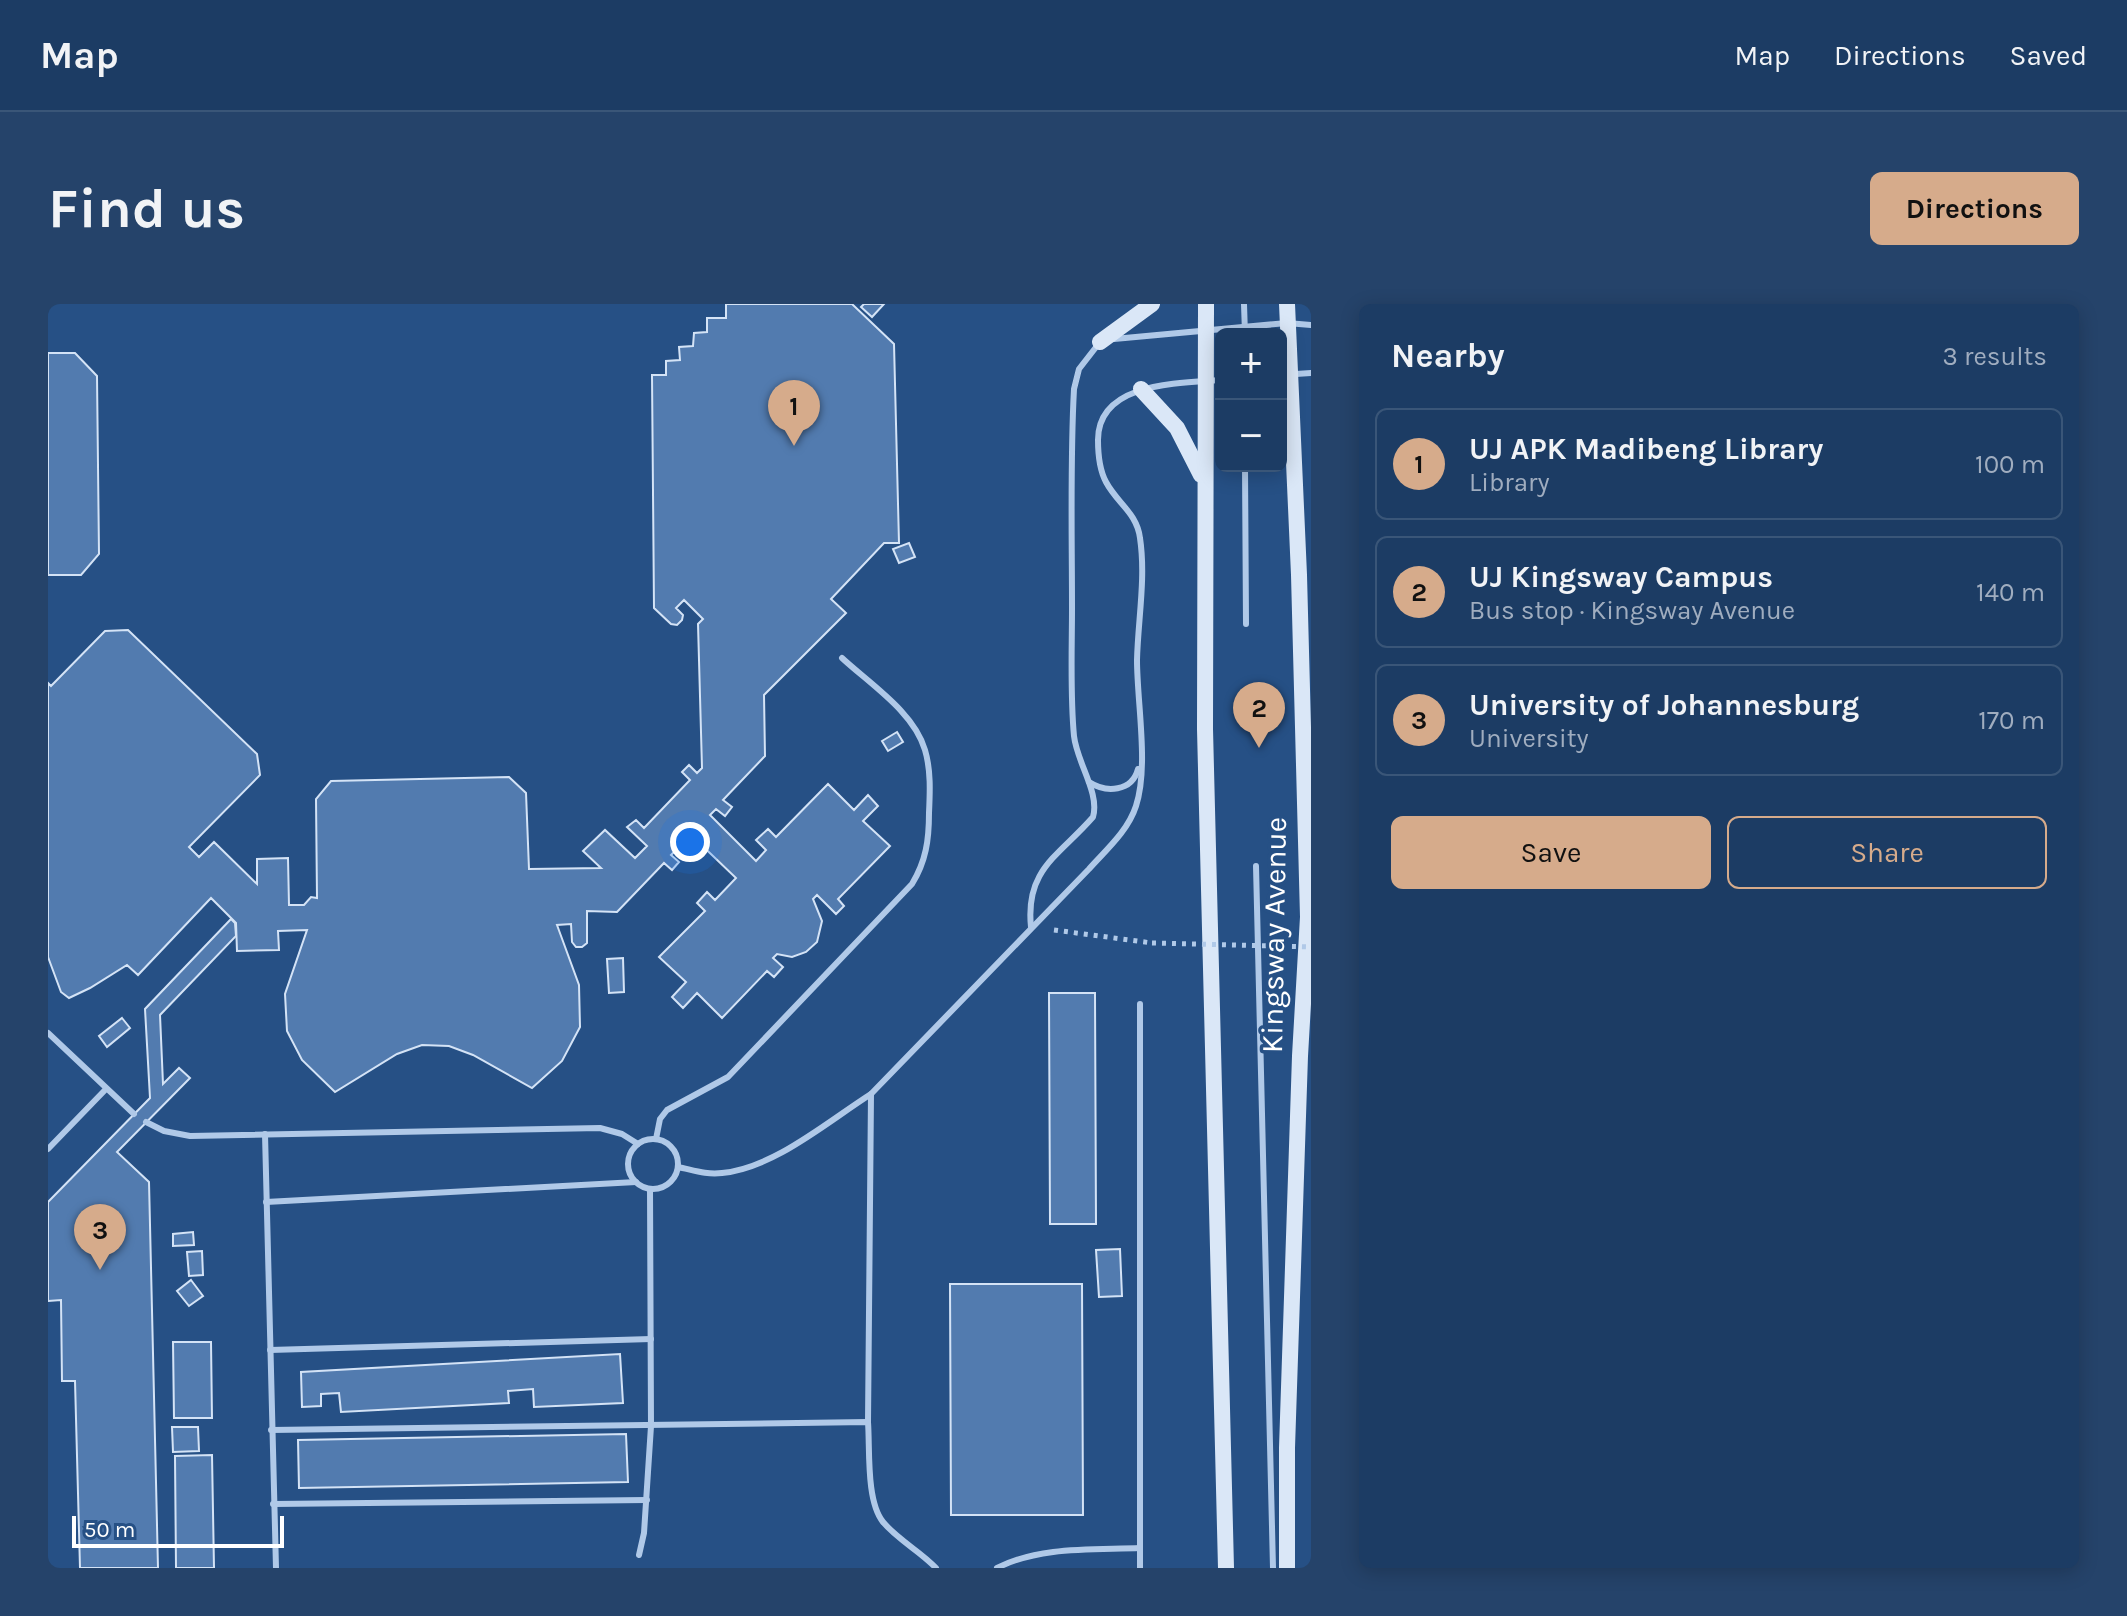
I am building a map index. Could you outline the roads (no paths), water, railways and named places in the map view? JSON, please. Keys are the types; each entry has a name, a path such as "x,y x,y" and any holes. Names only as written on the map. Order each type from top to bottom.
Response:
{"main road":[{"path":"1100,342 1152,304"},
{"name":"Kingsway Avenue","path":"1206,304 1205,331 1213,380 1204,480 1205,729 1226,1568"},
{"name":"Kingsway Avenue","path":"1287,304 1287,328"},
{"path":"1141,389 1177,428 1204,480"},
{"name":"Kingsway Avenue","path":"1287,400 1299,575 1308,917 1300,1056 1287,1448 1287,1568"}],"lane":[{"path":"1244,304 1245,328"},
{"path":"1257,328 1287,323 1311,325"},
{"path":"1031,927 1029,903 1037,877 1093,817 1096,806 1075,747 1073,725 1073,412 1079,369 1100,342 1124,337 1215,331"},
{"path":"1287,375 1311,373"},
{"path":"678,1167 703,1173 743,1170 773,1158 871,1094 1119,837 1136,809 1141,784 1137,661 1140,539 1132,515 1106,483 1101,470 1098,431 1103,418 1113,406 1141,389 1213,380"},
{"path":"1245,472 1246,624"},
{"path":"656,1139 660,1119 667,1110 728,1077 912,884 921,869 929,839 930,795 926,751 914,727 842,658"},
{"path":"1086,780 1099,788 1122,788 1136,777 1141,758"},
{"path":"1256,866 1273,1568"},
{"path":"1140,1004 1140,1568"},
{"path":"48,1033 134,1114"},
{"path":"48,1149 106,1089"},
{"path":"871,1094 868,1422 876,1510 882,1521 936,1568"},
{"path":"146,1122 164,1131 190,1136 600,1128 622,1134 638,1144"},
{"path":"265,1134 276,1568"},
{"path":"266,1202 636,1182 650,1189 669,1184 678,1167 673,1148 656,1139 647,1139 638,1144 628,1162 636,1182"},
{"path":"639,1555 644,1533 651,1426 650,1189"},
{"path":"270,1350 651,1339"},
{"path":"271,1430 868,1422"},
{"path":"273,1504 647,1500"},
{"path":"997,1568 1017,1558 1066,1551 1140,1548"}],"place":[{"name":"UJ APK Madibeng Library","path":"794,446"},
{"name":"UJ Kingsway Campus","path":"1259,748"},
{"name":"University of Johannesburg","path":"100,1270"}]}
